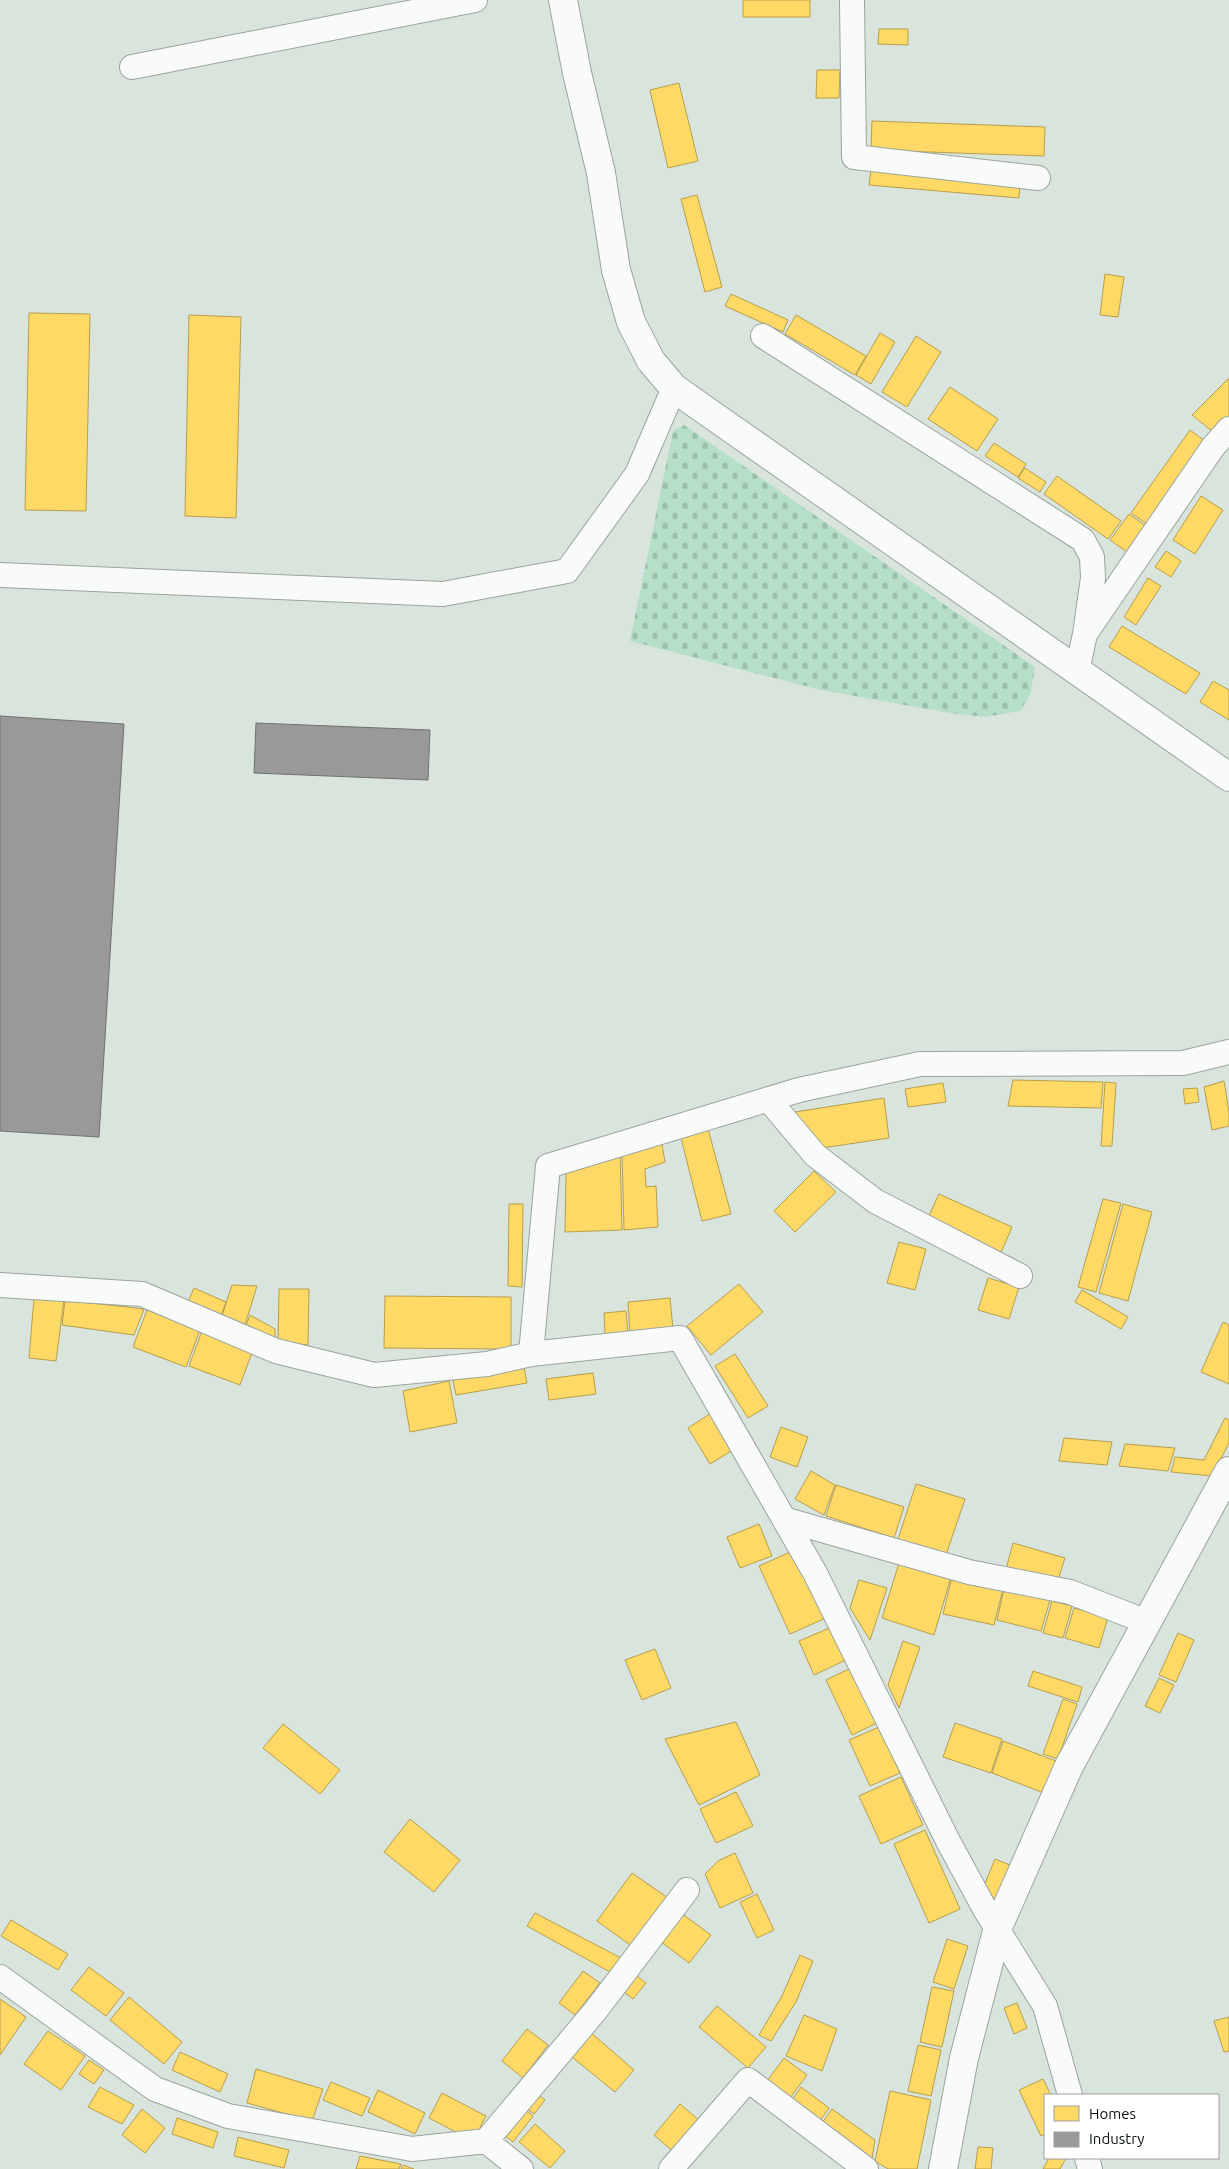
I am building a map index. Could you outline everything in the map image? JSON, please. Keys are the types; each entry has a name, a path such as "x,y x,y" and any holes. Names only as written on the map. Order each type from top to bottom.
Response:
{"main road":[{"path":"563,0 576,73 601,173 616,270 631,322 651,361 674,388 1229,777"},
{"path":"944,2169 964,2058 998,1927 1069,1766 1147,1622 1222,1500 1229,1471"}],"street":[{"path":"132,67 476,0"},
{"path":"852,0 854,156 1038,178"},
{"path":"763,336 1083,540 1092,557 1093,578 1085,634 1077,671"},
{"path":"0,575 443,594 567,571 637,474 674,388"},
{"path":"1085,634 1213,447 1229,429"},
{"path":"531,1354 548,1166 799,1090 920,1064 1183,1063 1229,1052"},
{"path":"768,1099 814,1155 875,1201 1020,1276"},
{"path":"0,1285 142,1294 276,1351 374,1375 487,1364 531,1354 680,1338 787,1520 949,1843 986,1911 998,1927 1045,2006 1070,2094"},
{"path":"787,1520 969,1572 1070,1592 1147,1622"},
{"path":"0,1977 155,2089 228,2116 412,2149 486,2141 596,2010 687,1890"},
{"path":"671,2169 748,2080 866,2169"},
{"path":"486,2141 520,2169"}],"green space":[{"path":"684,425 1035,667 1030,695 1020,711 985,717 950,713 821,690 630,641 673,431"}],"building: Homes":[{"path":"743,0 810,0 810,17 743,17"},
{"path":"879,29 908,29 908,45 878,44"},
{"path":"817,70 840,70 839,98 816,98"},
{"path":"679,83 698,161 668,168 650,90"},
{"path":"872,121 1045,127 1044,156 871,150"},
{"path":"871,170 1020,183 1019,198 869,185"},
{"path":"697,195 722,287 705,292 681,199"},
{"path":"1105,274 1124,277 1118,317 1100,315"},
{"path":"731,294 788,320 783,332 725,306"},
{"path":"29,313 90,314 86,511 25,510"},
{"path":"189,315 241,317 236,518 185,516"},
{"path":"796,315 866,356 855,375 785,334"},
{"path":"880,333 895,342 871,384 856,375"},
{"path":"916,336 941,352 907,407 882,392"},
{"path":"1229,378 1229,416 1213,432 1192,415"},
{"path":"950,387 998,419 977,451 928,419"},
{"path":"1190,430 1205,441 1147,524 1131,513"},
{"path":"994,443 1026,464 1018,477 985,456"},
{"path":"1025,468 1046,482 1040,492 1018,478"},
{"path":"1057,476 1121,521 1108,539 1044,494"},
{"path":"1201,496 1223,510 1195,554 1173,540"},
{"path":"1129,514 1146,526 1127,552 1110,540"},
{"path":"1166,551 1181,561 1171,577 1155,567"},
{"path":"1148,578 1161,586 1136,625 1124,617"},
{"path":"1122,626 1200,673 1186,694 1109,647"},
{"path":"1213,681 1229,690 1229,720 1200,702"},
{"path":"1013,1080 1103,1082 1101,1108 1008,1106"},
{"path":"1224,1081 1229,1112 1229,1126 1212,1130 1204,1087"},
{"path":"1105,1082 1116,1083 1112,1146 1101,1146"},
{"path":"943,1083 946,1102 908,1107 905,1089"},
{"path":"1197,1088 1199,1102 1185,1104 1183,1089"},
{"path":"884,1098 889,1138 815,1149 789,1113"},
{"path":"707,1125 731,1214 702,1221 680,1134"},
{"path":"661,1139 665,1162 645,1169 646,1187 656,1186 658,1227 624,1230 622,1152"},
{"path":"620,1152 622,1230 565,1232 566,1172"},
{"path":"814,1171 836,1192 795,1232 774,1211"},
{"path":"939,1194 1012,1227 1000,1255 926,1222"},
{"path":"1103,1199 1121,1203 1096,1292 1078,1287"},
{"path":"509,1204 523,1204 522,1287 508,1286"},
{"path":"1123,1204 1152,1212 1128,1301 1099,1293"},
{"path":"899,1242 926,1249 915,1290 887,1283"},
{"path":"988,1278 1019,1287 1009,1319 978,1310"},
{"path":"739,1284 763,1312 711,1355 687,1326"},
{"path":"232,1285 257,1286 245,1325 222,1316"},
{"path":"194,1288 226,1302 221,1316 188,1302"},
{"path":"279,1289 309,1289 308,1345 278,1342"},
{"path":"1082,1290 1128,1317 1121,1329 1075,1302"},
{"path":"385,1296 511,1297 511,1349 384,1348"},
{"path":"34,1298 64,1300 56,1361 29,1358"},
{"path":"670,1298 673,1329 630,1333 628,1302"},
{"path":"65,1300 144,1309 134,1335 62,1325"},
{"path":"147,1310 200,1330 186,1367 133,1347"},
{"path":"626,1311 628,1333 605,1335 604,1313"},
{"path":"250,1315 275,1329 275,1339 246,1326"},
{"path":"1223,1322 1229,1325 1229,1384 1201,1372"},
{"path":"202,1331 253,1350 240,1385 189,1366"},
{"path":"735,1354 768,1406 748,1418 715,1366"},
{"path":"524,1368 527,1383 456,1395 453,1380"},
{"path":"593,1373 596,1394 549,1400 546,1379"},
{"path":"449,1381 457,1423 410,1432 403,1391"},
{"path":"716,1410 738,1447 710,1464 688,1428"},
{"path":"1225,1418 1229,1420 1229,1443 1212,1476 1171,1472 1175,1457 1204,1460"},
{"path":"781,1427 808,1437 797,1467 770,1457"},
{"path":"1064,1438 1112,1442 1107,1465 1059,1461"},
{"path":"1125,1444 1175,1448 1168,1471 1119,1466"},
{"path":"811,1471 835,1485 824,1515 795,1499"},
{"path":"916,1484 965,1499 946,1555 898,1539"},
{"path":"836,1485 904,1507 894,1538 826,1516"},
{"path":"759,1524 772,1556 740,1568 727,1537"},
{"path":"1013,1543 1065,1558 1057,1583 1006,1569"},
{"path":"797,1549 828,1617 790,1634 759,1566"},
{"path":"899,1563 951,1577 934,1635 882,1618"},
{"path":"952,1577 1003,1589 994,1625 943,1614"},
{"path":"859,1580 887,1588 870,1640 850,1608"},
{"path":"1004,1589 1050,1600 1041,1631 997,1620"},
{"path":"1052,1601 1072,1606 1063,1638 1043,1633"},
{"path":"1074,1608 1108,1617 1099,1648 1065,1638"},
{"path":"834,1626 848,1659 814,1675 799,1641"},
{"path":"1178,1633 1194,1640 1176,1682 1159,1675"},
{"path":"903,1641 920,1647 899,1708 888,1685"},
{"path":"655,1649 671,1688 642,1700 625,1660"},
{"path":"851,1668 877,1723 852,1735 826,1680"},
{"path":"1033,1671 1082,1687 1078,1702 1028,1686"},
{"path":"1159,1678 1174,1685 1160,1713 1145,1706"},
{"path":"1063,1699 1077,1704 1058,1759 1043,1754"},
{"path":"736,1722 760,1775 699,1805 665,1739"},
{"path":"955,1723 1002,1739 991,1773 943,1757"},
{"path":"283,1724 340,1770 320,1794 263,1748"},
{"path":"879,1727 900,1773 870,1786 849,1740"},
{"path":"1003,1741 1056,1761 1044,1793 992,1773"},
{"path":"901,1777 923,1825 881,1844 859,1796"},
{"path":"736,1792 753,1826 716,1843 700,1809"},
{"path":"410,1819 460,1860 434,1892 384,1852"},
{"path":"925,1830 960,1909 929,1923 894,1844"},
{"path":"735,1853 753,1893 720,1908 705,1874 718,1861"},
{"path":"995,1859 1010,1865 996,1899 981,1893"},
{"path":"632,1873 668,1898 633,1947 597,1921"},
{"path":"757,1894 774,1930 757,1938 740,1902"},
{"path":"535,1913 621,1958 610,1972 527,1926"},
{"path":"681,1913 711,1935 689,1963 660,1941"},
{"path":"11,1920 68,1954 58,1970 1,1936"},
{"path":"947,1939 968,1946 954,1989 933,1982"},
{"path":"800,1955 813,1961 796,2002 771,2041 759,2035 782,1996"},
{"path":"89,1967 124,1993 106,2016 71,1990"},
{"path":"583,1971 600,1983 575,2015 559,2003"},
{"path":"637,1976 646,1983 633,1999 624,1992"},
{"path":"932,1987 954,1991 942,2047 920,2042"},
{"path":"129,1997 182,2042 164,2064 110,2020"},
{"path":"0,1999 26,2017 0,2055"},
{"path":"1017,2003 1027,2028 1014,2034 1004,2008"},
{"path":"717,2006 766,2047 748,2068 699,2027"},
{"path":"804,2015 837,2029 822,2071 786,2056"},
{"path":"1229,2017 1229,2051 1224,2052 1214,2021"},
{"path":"527,2029 548,2045 523,2078 502,2061"},
{"path":"48,2031 85,2056 61,2090 24,2064"},
{"path":"590,2032 634,2070 615,2092 572,2057"},
{"path":"918,2045 941,2050 931,2096 908,2091"},
{"path":"180,2052 228,2074 220,2092 172,2070"},
{"path":"784,2058 807,2075 790,2098 767,2081"},
{"path":"89,2060 104,2070 94,2084 79,2074"},
{"path":"256,2069 323,2089 312,2121 247,2103"},
{"path":"1043,2079 1050,2094 1044,2094 1044,2134 1041,2136 1019,2090"},
{"path":"331,2082 370,2098 362,2116 323,2100"},
{"path":"100,2087 134,2105 122,2124 88,2107"},
{"path":"801,2087 829,2108 820,2121 792,2100"},
{"path":"378,2090 425,2113 415,2134 368,2112"},
{"path":"533,2091 545,2100 534,2114 522,2105"},
{"path":"890,2091 931,2100 917,2169 888,2169 875,2161"},
{"path":"442,2093 486,2116 473,2141 429,2118"},
{"path":"680,2104 701,2122 675,2153 654,2135"},
{"path":"521,2106 533,2116 513,2142 500,2132"},
{"path":"142,2109 165,2128 145,2153 122,2135"},
{"path":"832,2109 875,2140 872,2158 822,2123"},
{"path":"177,2118 218,2132 213,2148 172,2134"},
{"path":"535,2124 565,2151 550,2168 519,2142"},
{"path":"238,2137 289,2150 284,2168 234,2156"},
{"path":"978,2147 993,2148 991,2169 975,2169"},
{"path":"360,2156 401,2164 399,2169 356,2169"},
{"path":"1048,2159 1065,2159 1060,2169 1043,2169"},
{"path":"403,2165 414,2169 401,2169"}],"building: Industry":[{"path":"0,716 124,724 99,1137 0,1131"},
{"path":"256,723 430,730 428,780 254,773"}]}
